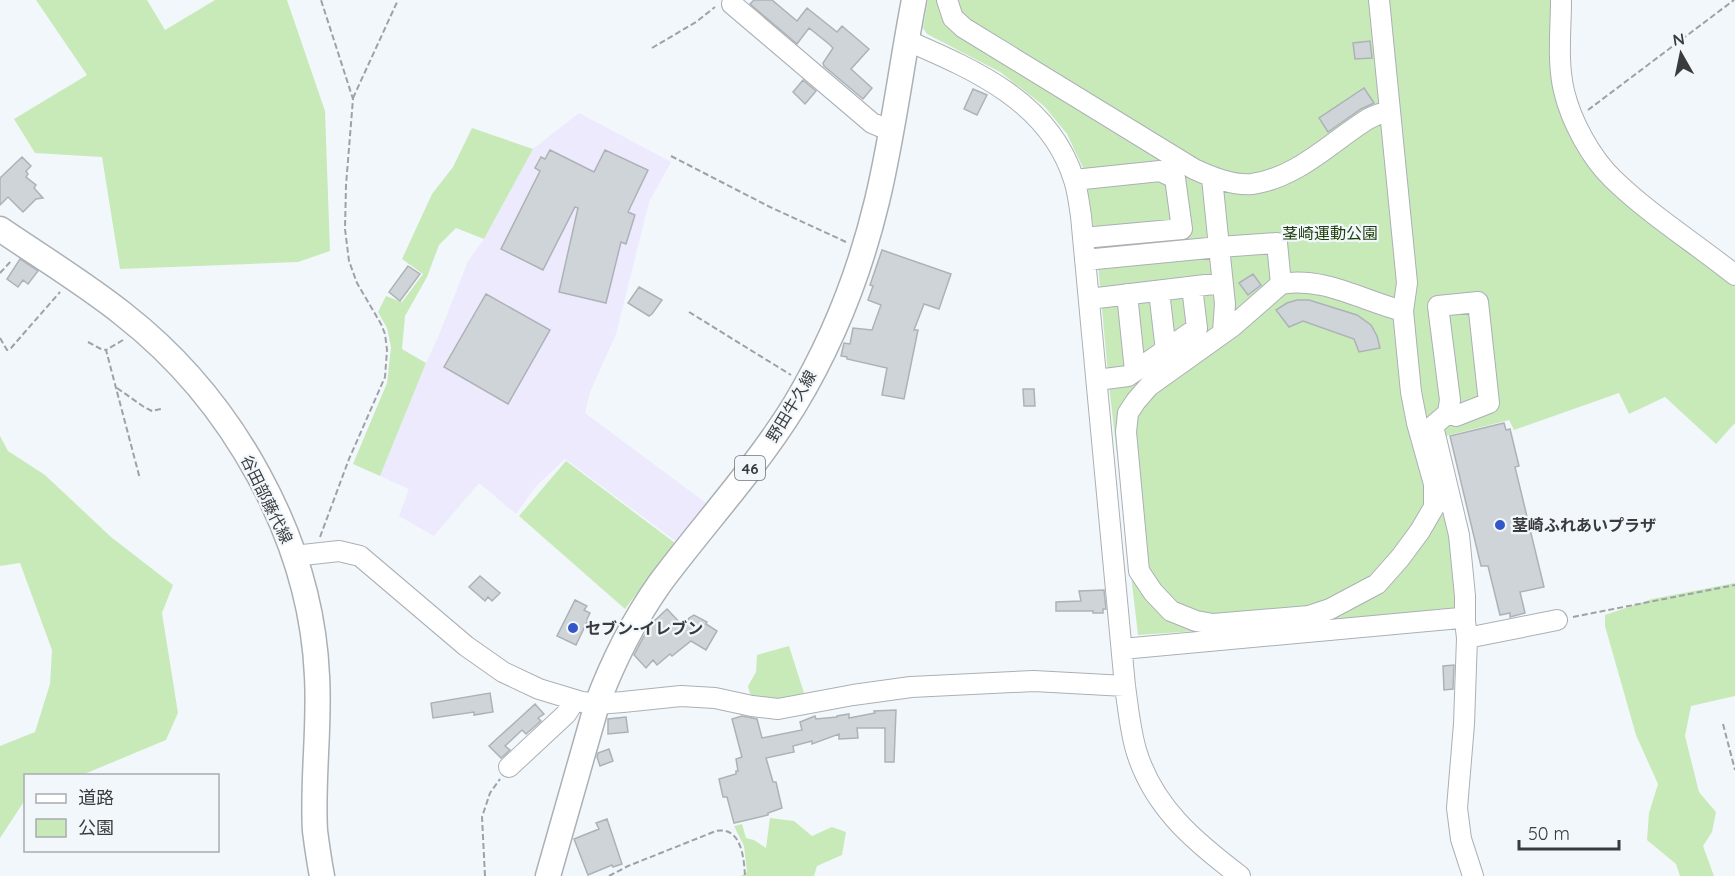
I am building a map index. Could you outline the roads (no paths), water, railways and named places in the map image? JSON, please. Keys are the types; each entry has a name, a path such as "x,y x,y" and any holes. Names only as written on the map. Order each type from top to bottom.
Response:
{"main road":[{"name":"野田牛久線","path":"548,876 586,702 606,681 636,620 660,584 762,453 794,405 836,323 864,250 878,200 914,0"},
{"name":"谷田部藤代線","path":"0,228 123,314 184,369 236,436 260,478 294,556 306,600 317,675 315,831 322,876"}],"street":[{"path":"947,0 953,18 964,28 1212,178 1251,184 1277,177 1299,167 1370,118 1389,111"},
{"path":"1192,287 1197,328 1128,413 1126,432 1139,571 1153,592 1171,611 1196,621 1214,624 1309,616 1330,609 1377,584 1413,540 1434,507 1434,484 1411,392 1403,311 1407,283 1379,0"},
{"path":"1561,0 1560,63 1564,92 1574,121 1590,149 1611,178 1659,218 1735,275"},
{"path":"725,5 872,123 891,131"},
{"path":"906,40 1004,88 1032,110 1052,135 1068,163 1081,216 1125,686 1135,748 1143,770 1158,798 1177,822 1191,837 1240,876"},
{"path":"1074,180 1160,171 1175,178 1182,229 1083,238"},
{"path":"1212,178 1223,290 1223,332"},
{"path":"1085,261 1277,243 1281,284"},
{"path":"1097,380 1128,376 1135,371 1170,359 1223,332 1281,284 1296,281 1308,283 1352,293 1403,311"},
{"path":"1089,299 1192,287 1223,290 1232,302 1242,305 1258,304"},
{"path":"1159,291 1170,359"},
{"path":"1127,294 1135,371"},
{"path":"1448,413 1456,416 1489,403 1478,302 1438,306 1450,400 1448,413 1433,426 1459,535 1465,596 1464,724 1457,808 1461,839 1473,876"},
{"path":"294,556 339,551 360,556 466,646 503,672 539,689 586,702 681,696 715,698 778,709 911,687 1034,681 1125,686"},
{"path":"1122,649 1460,618 1466,629"},
{"path":"1466,629 1557,620"},
{"path":"509,767 566,714 586,702"}],"place":[{"name":"茎崎ふれあいプラザ","path":"1500,525"},
{"name":"セブン-イレブン","path":"573,628"}],"park label":[{"name":"茎崎運動公園","path":"1330,233"}]}
